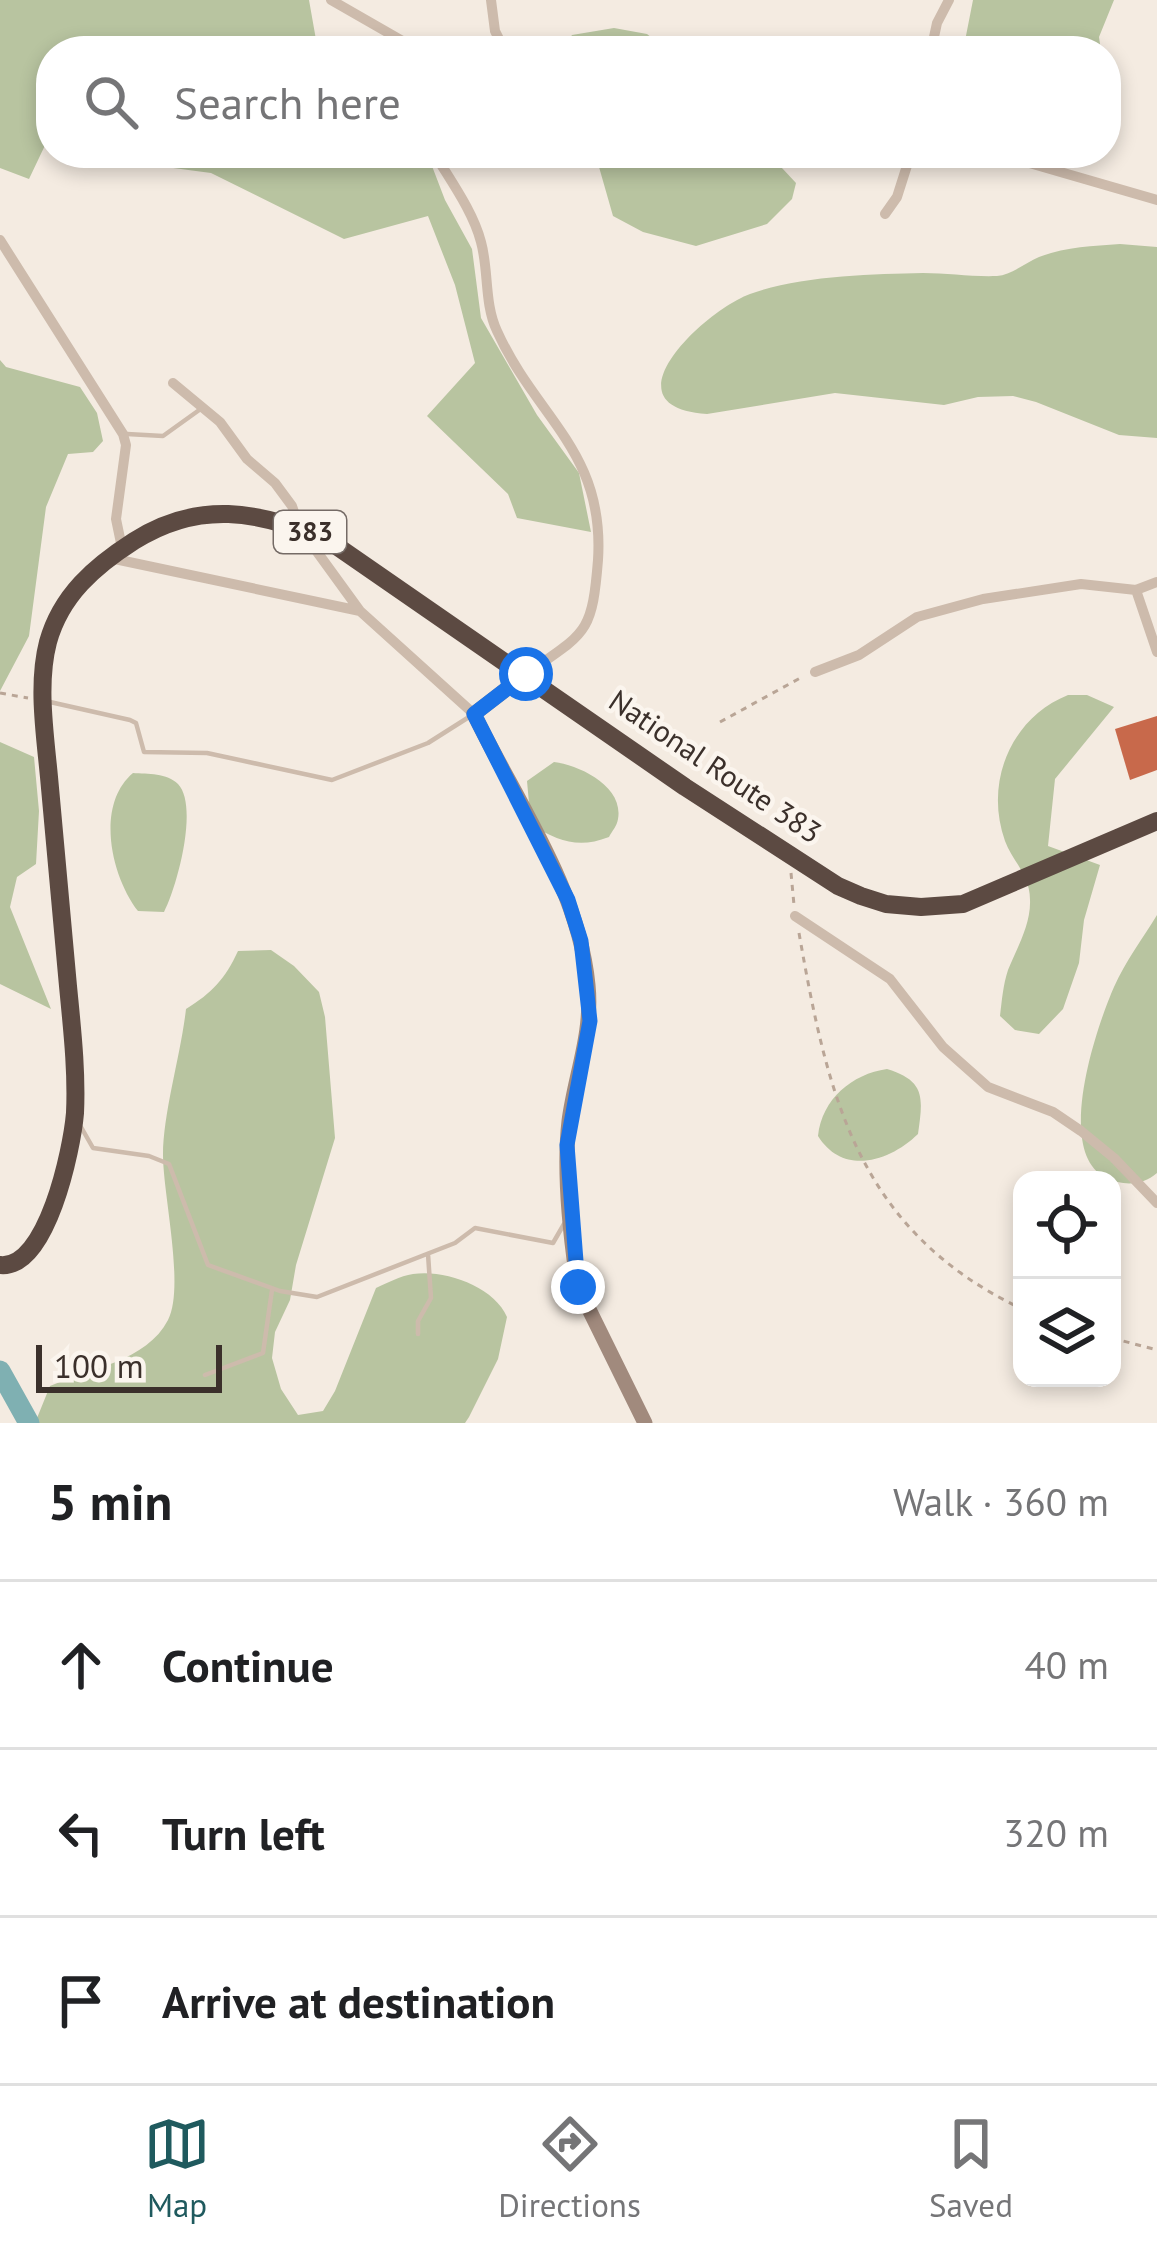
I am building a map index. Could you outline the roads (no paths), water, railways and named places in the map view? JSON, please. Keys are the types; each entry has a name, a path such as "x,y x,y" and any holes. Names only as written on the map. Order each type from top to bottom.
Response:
{"highway":[{"name":"National Route 383","path":"0,1264 9,1266 29,1253 44,1231 65,1165 74,1110 74,1056 44,662 67,599 114,553 168,521 214,513 264,517 325,538 685,787 790,855 861,896 886,904 948,906 1020,882 1157,821"}],"street":[{"path":"331,0 394,36"},
{"path":"491,0 498,36"},
{"path":"935,36 949,0"},
{"path":"442,168 481,241 489,309 497,334 565,437 597,502 600,528 591,620 580,636 474,714"},
{"path":"885,214 897,197 906,168"},
{"path":"1047,168 1157,200"},
{"path":"0,240 123,434 126,445 114,553 360,611"},
{"path":"173,383 220,422 247,459 275,483 292,506 299,527 360,611 474,714 568,900 581,941 590,1021 569,1117 578,1287 644,1423"},
{"path":"815,672 859,655 917,617 983,599 1082,584 1136,590 1157,582"},
{"path":"1136,590 1157,652"},
{"path":"796,916 890,979 944,1047 988,1087 1053,1112 1081,1130 1157,1203"}],"lane":[{"path":"123,434 164,436 202,408"},
{"path":"44,700 136,723 144,752 207,753 332,780 428,743 474,714"},
{"path":"74,1110 93,1148 149,1156 169,1164 208,1264 273,1288 317,1297 455,1243 475,1228 553,1243 571,1208"},
{"path":"418,1334 418,1321 431,1298 428,1254"},
{"path":"205,1376 263,1353 273,1288"}],"waterway":[{"path":"0,1371 29,1423"}]}
